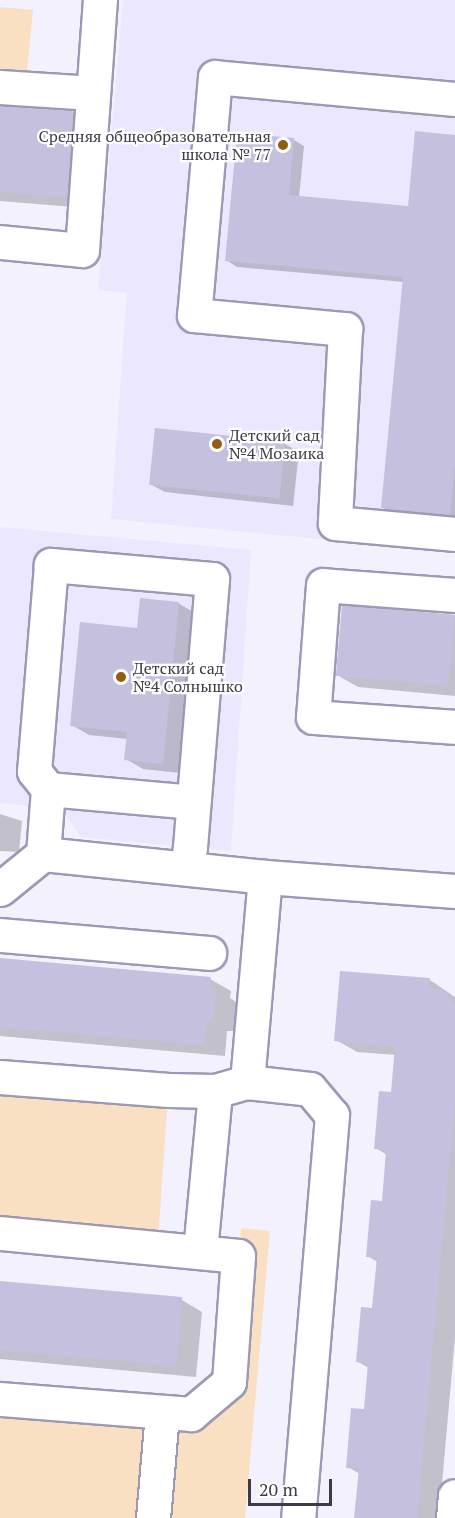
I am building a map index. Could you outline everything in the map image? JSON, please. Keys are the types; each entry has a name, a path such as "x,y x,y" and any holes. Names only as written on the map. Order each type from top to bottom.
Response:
{"lane":[{"path":"0,243 82,250 100,0"},
{"path":"455,99 215,77 194,315 345,329 335,523 455,534"},
{"path":"0,87 93,93"},
{"path":"43,854 48,789 34,771 51,565 212,579 187,868"},
{"path":"455,595 323,585 313,717 455,727"},
{"path":"48,789 193,802"},
{"path":"0,889 43,854 265,877 455,891"},
{"path":"247,1082 265,877"},
{"path":"0,935 209,953"},
{"path":"0,1077 215,1091 247,1082 310,1089 332,1115 298,1518"},
{"path":"200,1251 215,1091"},
{"path":"0,1233 238,1256 229,1382 191,1414 0,1399"},
{"path":"153,1518 162,1413"},
{"path":"453,1518 455,1496"}],"shaded area":[{"name":"Средняя общеобразовательная школа № 77","path":"123,0 455,0 455,552 111,519 127,293 98,290"},
{"path":"0,7 33,10 27,71 0,69"},
{"name":"Детский сад №4 Солнышко","path":"0,527 251,550 231,851 81,837 62,810 0,803"},
{"path":"0,1077 169,1089 158,1244 0,1233"},
{"path":"241,1228 270,1231 245,1518 0,1518 0,1399 162,1413 229,1382"}],"building":[{"path":"0,106 73,111 67,197 0,192"},
{"path":"415,131 455,135 455,463 450,515 381,508 403,277 225,261 237,133 294,138 289,195 408,206"},
{"path":"155,428 285,442 279,498 149,485"},
{"path":"140,598 179,602 163,764 124,760 127,732 70,726 80,622 137,628"},
{"path":"342,605 455,615 448,686 336,676"},
{"path":"0,958 211,977 209,988 216,989 213,1020 207,1020 204,1045 0,1027"},
{"path":"340,971 430,978 429,988 443,989 455,1005 455,1101 417,1518 354,1518 359,1469 346,1468 351,1408 364,1409 368,1363 356,1362 361,1307 372,1308 377,1257 366,1257 371,1200 382,1201 386,1150 374,1149 379,1091 391,1092 395,1046 334,1041"},
{"path":"0,1281 182,1297 176,1366 0,1350"}],"place":[{"name":"Средняя общеобразовательная школа № 77","path":"283,145"},
{"name":"Детский сад №4 Мозаика","path":"217,444"},
{"name":"Детский сад №4 Солнышко","path":"121,677"}]}
